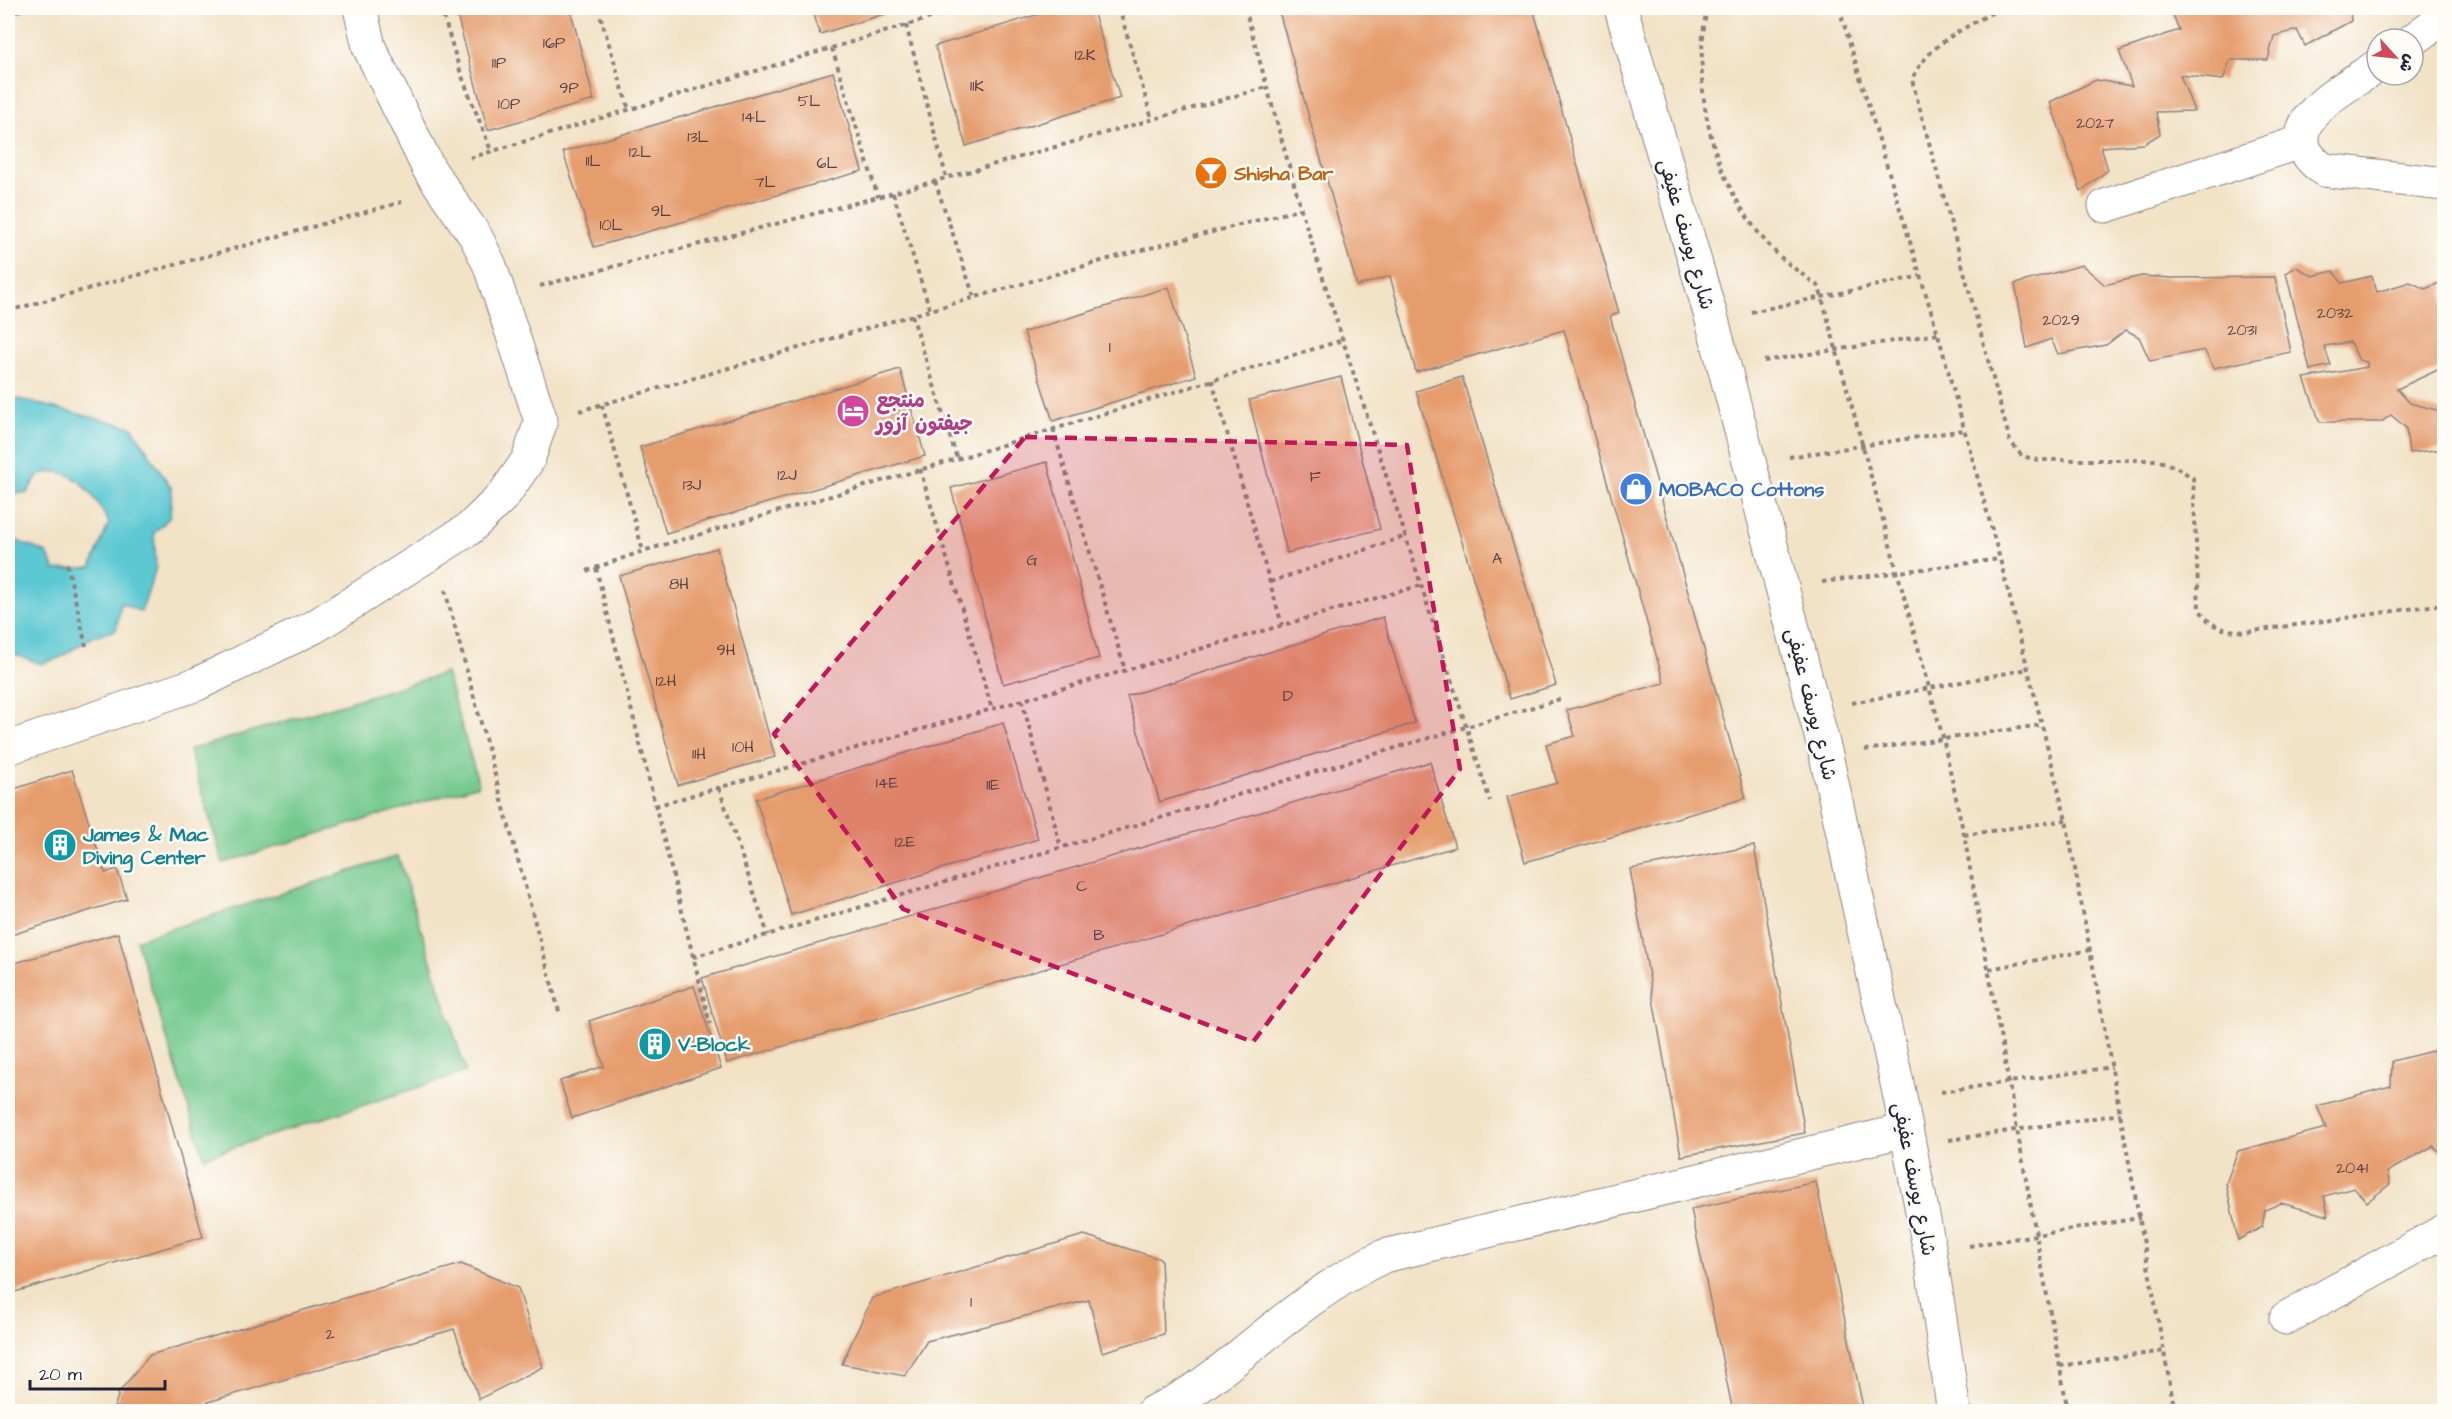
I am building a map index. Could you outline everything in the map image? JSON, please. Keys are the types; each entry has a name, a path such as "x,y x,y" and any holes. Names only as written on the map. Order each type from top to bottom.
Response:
{"street":[{"path":"8,748 197,684 314,627 469,529 503,496 528,460 541,421 501,297 476,237 436,180 369,47 360,8"},
{"name":"شارع يوسف عفيفى","path":"1621,8 1712,320 1826,755 1900,1097 1930,1252 1954,1412"},
{"path":"2425,31 2445,17"},
{"path":"2365,75 2316,110 2304,123 2301,142 2309,159 2324,170 2445,184"},
{"path":"2105,206 2301,142"},
{"path":"1153,1412 1173,1404 1214,1378 1326,1288 1358,1268 1384,1256 1907,1138"},
{"path":"2286,1318 2445,1231"}],"path":[{"path":"441,8 461,74 492,153"},
{"path":"598,8 630,110"},
{"path":"8,311 436,180 492,153 948,10 963,8"},
{"path":"1119,8 1152,119"},
{"path":"1245,8 1301,209 1490,801"},
{"path":"1707,8 1702,76 1708,131 1720,169 1742,211 1767,244 1819,286 1943,738 1964,835 2010,1082 2068,1412"},
{"path":"1839,8 1938,334 2000,559 2066,820 2175,1412"},
{"path":"2000,8 1933,49 1918,64 1912,80 2010,441 2022,456 2038,460 2157,460 2176,467 2193,478 2199,608 2207,622 2226,630 2246,632 2445,604"},
{"path":"906,25 946,176"},
{"path":"832,48 878,197"},
{"path":"501,297 893,193 946,176 1267,87"},
{"path":"935,181 974,297"},
{"path":"893,193 930,310"},
{"path":"541,421 1119,256 1301,209"},
{"path":"1712,320 1920,276"},
{"path":"912,315 957,459"},
{"path":"1724,367 1938,334"},
{"path":"587,571 643,551 957,459 1343,340"},
{"path":"1212,380 1282,625"},
{"path":"602,405 643,551"},
{"path":"1053,429 1125,670"},
{"path":"1750,463 1964,430"},
{"path":"920,469 992,709"},
{"path":"1270,582 1406,536"},
{"path":"435,552 560,1015"},
{"path":"1782,586 1898,574 2000,559"},
{"path":"67,564 86,646"},
{"path":"596,568 710,1024"},
{"path":"655,806 1422,585"},
{"path":"1814,710 2028,669"},
{"path":"693,957 1560,699"},
{"path":"1022,700 1061,848"},
{"path":"1826,755 2042,725"},
{"path":"719,788 768,935"},
{"path":"1964,835 2066,820"},
{"path":"1989,969 2091,950"},
{"path":"1900,1097 2112,1066"},
{"path":"1907,1138 2018,1131 2121,1114"},
{"path":"1930,1252 2140,1218"},
{"path":"2060,1366 2164,1351"}],"highlighted area":[{"path":"1025,437 1407,445 1460,769 1253,1042 903,909 774,734"}],"green space":[{"path":"446,673 479,785 223,863 189,750"},
{"path":"398,856 466,1072 204,1157 136,940"}],"water":[{"path":"18,399 132,427 172,489 170,517 154,533 156,568 141,612 121,603 116,630 92,637 59,658 41,664 8,652 8,537 47,553 55,570 91,567 109,523 89,491 66,474 50,472 38,475 27,493 13,493 8,498 8,403"}],"building":[{"path":"8,8 31,8 8,15"},
{"path":"455,8 570,8 594,100 488,130"},
{"path":"812,8 904,8 820,34"},
{"path":"1059,8 1092,8 1120,98 966,146 935,46"},
{"path":"1278,8 1533,8 1619,313 1610,316 1746,798 1525,862 1507,797 1557,783 1546,744 1575,736 1567,710 1664,683 1564,330 1416,372 1390,276 1357,286"},
{"path":"2170,8 2350,8 2351,21 2305,46 2297,30 2274,36 2268,60 2230,60 2223,80 2180,75 2194,111 2156,112 2160,134 2144,144 2101,147 2108,170 2081,191 2050,102 2096,80 2132,86 2119,51 2179,30"},
{"path":"833,72 862,171 594,247 563,152"},
{"path":"2082,265 2105,285 2141,276 2275,277 2291,352 2214,368 2204,350 2150,361 2139,337 2126,330 2106,345 2058,354 2051,339 2027,348 2015,284"},
{"path":"2296,267 2313,276 2333,271 2342,283 2372,276 2377,292 2410,282 2425,289 2444,281 2444,367 2397,389 2410,403 2444,412 2444,449 2409,453 2406,428 2391,415 2381,422 2320,422 2304,378 2367,367 2367,362 2359,360 2350,342 2324,346 2331,365 2310,370 2286,273"},
{"path":"1169,287 1196,376 1053,421 1024,332"},
{"path":"900,369 925,456 666,533 640,447"},
{"path":"1341,377 1380,529 1287,553 1249,400"},
{"path":"1462,377 1556,685 1510,699 1416,391"},
{"path":"1047,462 1099,658 1003,684 951,488"},
{"path":"717,548 775,757 678,785 619,576"},
{"path":"1383,617 1415,723 1160,802 1127,696"},
{"path":"1003,723 1038,839 791,915 756,799"},
{"path":"1430,762 1455,847 727,1063 702,978"},
{"name":"James & Mac Diving Center","path":"72,770 105,873 117,869 127,899 8,936 8,791"},
{"path":"1754,846 1805,1133 1681,1156 1630,869"},
{"path":"118,933 203,1237 8,1294 8,965"},
{"name":"V-Block","path":"694,986 721,1068 572,1118 560,1081 604,1066 589,1021"},
{"path":"2444,1048 2444,1156 2433,1146 2387,1172 2390,1184 2367,1202 2354,1188 2324,1196 2328,1216 2281,1203 2265,1210 2262,1227 2238,1240 2226,1183 2238,1151 2326,1128 2317,1106 2391,1086 2392,1061"},
{"path":"1816,1182 1864,1412 1733,1412 1691,1209"},
{"path":"1084,1235 1161,1259 1164,1334 1102,1352 1089,1300 927,1341 905,1376 842,1364 872,1298"},
{"path":"461,1264 518,1288 543,1367 479,1399 454,1329 208,1402 200,1412 113,1412 119,1392 150,1355"}],"place":[{"name":"Shisha Bar","path":"1211,173"},
{"name":"منتجع جيفتون آزور","path":"853,411"},
{"name":"MOBACO Cottons","path":"1636,489"},
{"name":"James & Mac Diving Center","path":"60,845"},
{"name":"V-Block","path":"655,1044"}]}
